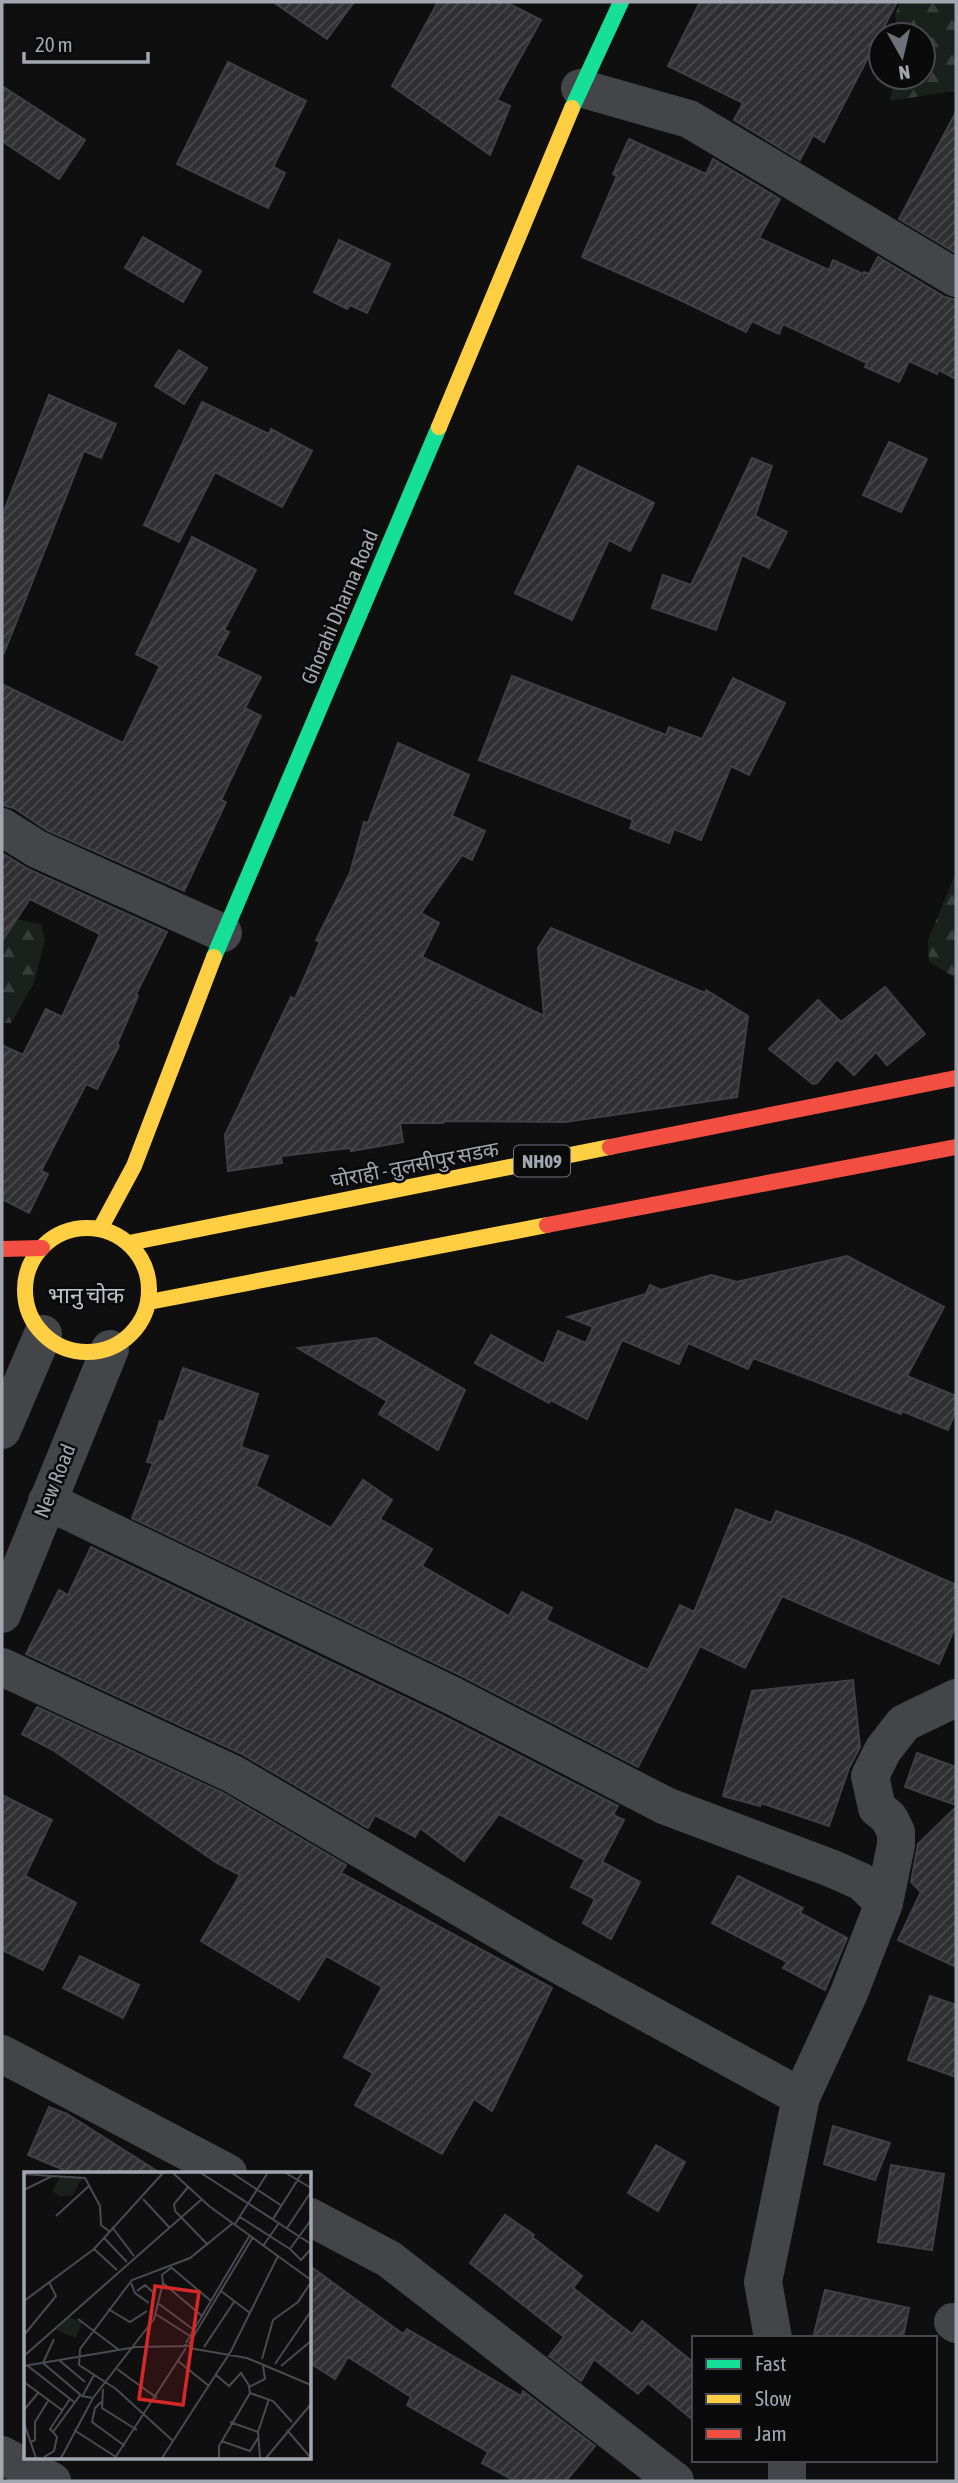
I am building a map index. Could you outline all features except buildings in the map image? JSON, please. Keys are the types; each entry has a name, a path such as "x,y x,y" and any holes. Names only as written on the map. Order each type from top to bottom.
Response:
{"main road":[{"name":"Ghorahi Dharna Road","path":"100,1229 134,1166 223,933 385,555 580,88 621,2"},
{"name":"घोराही - तुलसीपुर सडक","path":"129,1243 956,1078"},
{"path":"149,1302 956,1147"},
{"path":"78,1228 100,1229 129,1243 142,1260 149,1280 149,1302 135,1330 110,1349 86,1353 62,1348 28,1316 25,1286 30,1266 42,1248 58,1236 78,1228"},
{"path":"2,1249 42,1248"}],"street":[{"path":"580,88 689,118 956,278"},
{"path":"2,827 37,849 223,933"},
{"path":"2,1430 28,1316"},
{"name":"New Road","path":"2,1614 110,1349"},
{"path":"47,1501 451,1695 666,1806 833,1868 862,1882 884,1903"},
{"path":"2,1667 233,1774 543,1956 801,2097"},
{"path":"773,2336 763,2282 801,2097 849,1993 884,1903 896,1832 889,1818 877,1808 870,1776 883,1750 904,1723 956,1698"},
{"path":"2,2054 226,2172"},
{"path":"312,2218 389,2259 675,2481"},
{"path":"2,2455 52,2481"},
{"path":"787,2462 787,2481"}],"green space":[{"path":"901,2 956,2 956,93 952,91 890,101 892,91 937,91 937,21 896,21 895,14"},
{"path":"956,872 956,978 929,962 928,940"},
{"path":"2,916 41,924 45,940 34,983 11,1023 2,1023"}],"traffic: fast":[{"path":"572,108 621,2"},
{"path":"214,957 439,427"}],"traffic: slow":[{"path":"439,427 572,108"},
{"path":"100,1229 134,1166 214,957"},
{"path":"129,1243 610,1147"},
{"path":"149,1302 547,1225"},
{"path":"87,1228 111,1233 131,1246 144,1266 149,1290 144,1314 131,1334 111,1347 87,1352 63,1347 43,1334 30,1314 25,1290 30,1266 43,1246 63,1233 87,1228"}],"traffic: jam":[{"path":"610,1147 956,1078"},
{"path":"547,1225 956,1147"},
{"path":"2,1249 42,1248"}],"district":[{"name":"भानु चोक","path":"86,1295"}]}
